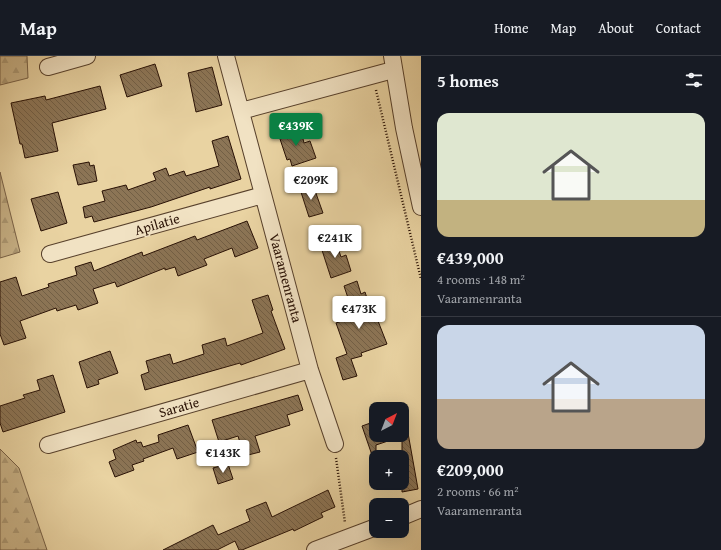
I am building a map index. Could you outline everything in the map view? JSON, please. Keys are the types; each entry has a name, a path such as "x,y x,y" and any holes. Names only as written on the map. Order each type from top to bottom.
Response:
{"street":[{"path":"48,67 87,56"},
{"name":"Vaaramenranta","path":"226,56 310,370 335,444"},
{"path":"241,111 372,74 393,63 421,207"},
{"name":"Apilatie","path":"50,254 263,195"},
{"name":"Saratie","path":"48,445 310,370"},
{"path":"409,514 421,509"},
{"path":"316,550 349,544 369,531"}],"path":[{"path":"372,74 421,280"},
{"path":"335,444 349,544"}],"green space":[{"path":"0,56 27,56 28,78 0,85"},
{"path":"0,172 20,252 0,258"},
{"path":"0,449 19,468 47,550 0,550"}],"building":[{"path":"155,64 162,86 127,97 120,75"},
{"path":"212,67 222,105 196,112 188,73"},
{"path":"100,86 106,109 52,123 58,151 25,158 22,144 20,144 11,103 45,96 46,100"},
{"path":"295,128 296,133 301,131 304,143 310,141 316,158 292,166 290,159 287,160 278,133"},
{"path":"228,136 241,179 210,189 210,187 151,207 94,222 92,216 85,218 83,207 105,201 102,191 126,185 128,190 156,180 153,173 166,168 169,176 184,171 186,176 219,166 212,141"},
{"path":"89,162 90,166 94,165 97,181 78,185 73,165"},
{"path":"313,185 323,213 309,217 300,189"},
{"path":"58,192 67,223 41,231 31,199"},
{"path":"247,221 258,248 235,257 232,248 204,259 207,265 178,276 175,267 165,270 165,268 117,287 115,282 93,289 98,303 78,310 76,305 57,311 56,308 20,321 26,338 4,345 0,334 0,282 16,277 22,296 49,287 48,284 77,275 75,267 91,262 94,271 142,252 143,256 195,236 197,240"},
{"path":"335,239 341,257 346,255 351,271 331,278 320,244"},
{"path":"357,281 361,294 365,292 371,310 379,308 383,319 378,321 387,344 361,353 362,356 351,359 357,376 343,380 336,358 347,354 336,323 351,318 345,299 348,298 344,286"},
{"path":"268,295 273,310 271,311 285,349 241,365 240,363 145,390 141,375 149,372 146,361 170,354 173,364 204,354 202,345 225,338 227,346 263,333 252,300"},
{"path":"110,351 118,373 98,380 99,384 87,388 79,362"},
{"path":"53,375 65,412 3,432 0,423 0,406 25,398 23,395 40,390 37,380"},
{"path":"298,395 303,410 287,415 290,425 255,436 260,452 244,456 238,436 219,442 212,420"},
{"path":"369,424 369,442 385,442 376,445 376,450 370,450 362,426"},
{"path":"188,425 198,452 177,459 173,448 143,459 144,461 132,465 134,470 115,477 109,462 116,459 113,450 136,440 137,443 141,442 143,447 159,442 158,435"},
{"path":"409,439 418,489 402,492 402,490 409,490 409,450 402,450 402,442 409,442"},
{"path":"228,464 233,479 218,484 213,468"},
{"path":"328,490 335,507 321,513 323,517 294,531 293,529 242,550 239,550 235,541 217,550 163,550 213,525 218,535 250,521 246,510 266,502 272,517"}]}
